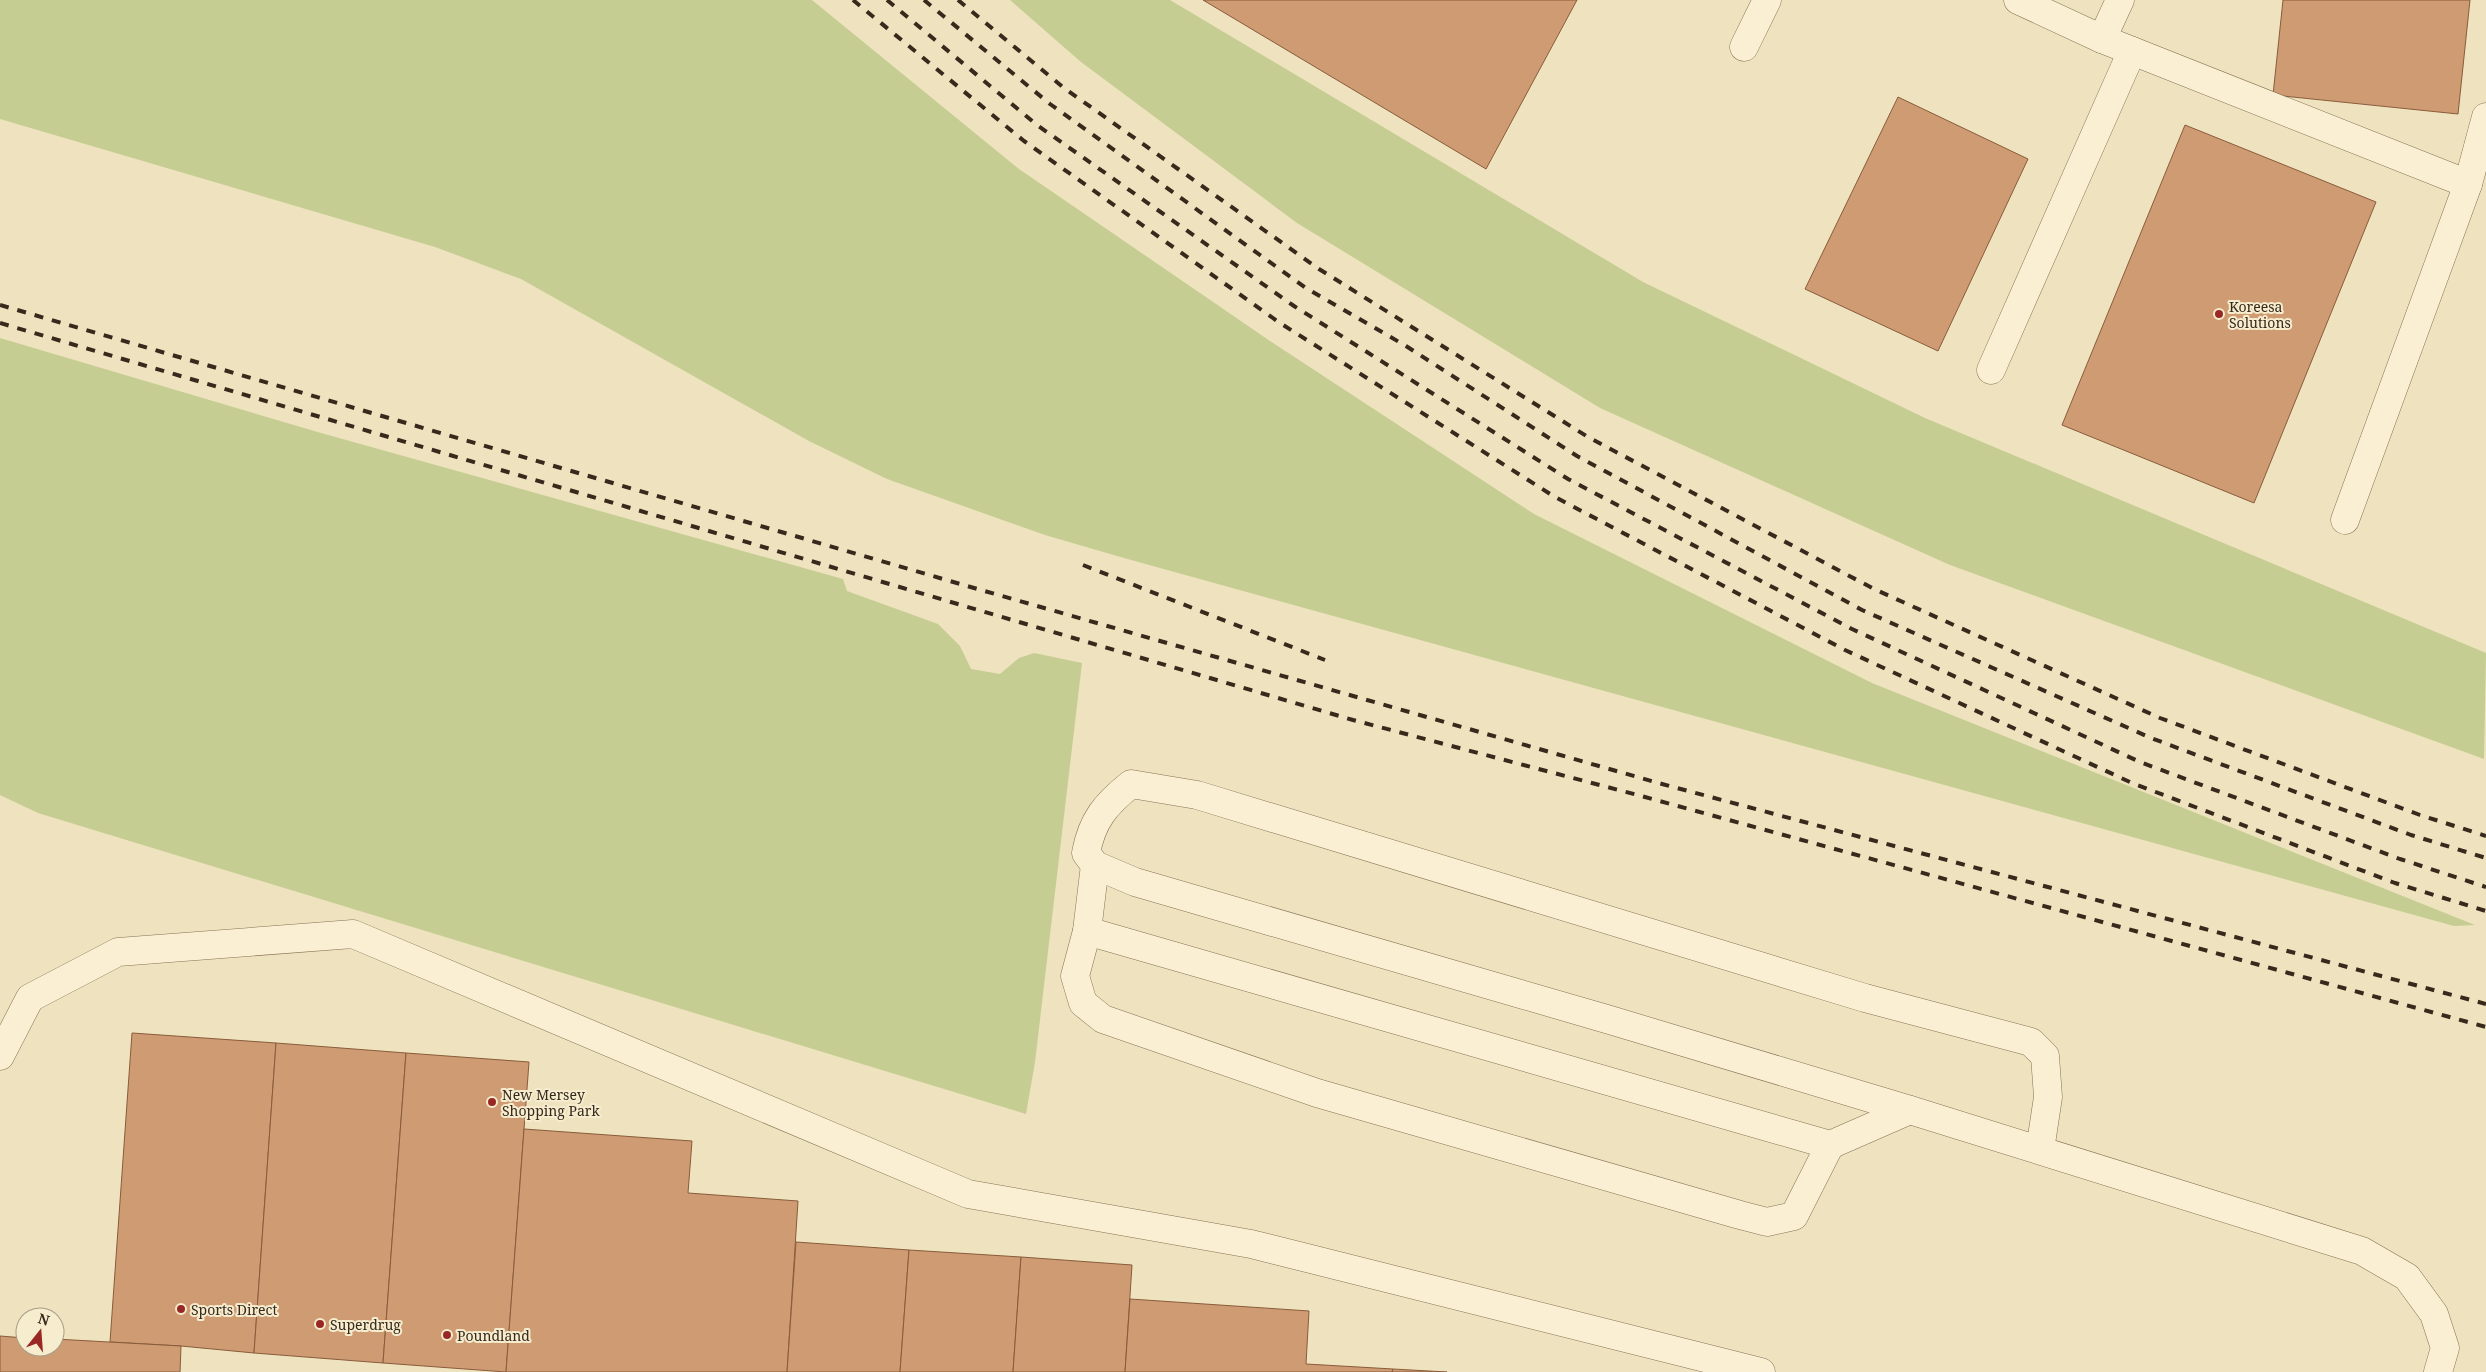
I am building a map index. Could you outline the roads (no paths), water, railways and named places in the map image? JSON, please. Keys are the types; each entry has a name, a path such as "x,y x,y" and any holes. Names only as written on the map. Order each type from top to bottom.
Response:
{"lane":[{"path":"1744,47 1767,0"},
{"path":"2018,0 2102,39 2468,184"},
{"path":"2102,39 2120,0"},
{"path":"1992,370 2132,51"},
{"path":"2345,520 2468,184 2486,117"},
{"path":"2040,1150 2048,1096 2045,1056 2031,1042 1865,998 1197,795 1131,784 1107,803 1089,833 1086,852 1095,865 1135,882 1620,1023 1910,1110 2362,1251 2407,1278 2434,1314 2446,1348 2438,1372"},
{"path":"1095,865 1087,931 1076,976 1083,1002 1103,1018 1317,1093 1730,1213 1767,1222 1794,1216 1830,1145 1910,1110"},
{"path":"1087,931 1830,1145"},
{"path":"0,1056 30,998 118,952 353,934 968,1194 1251,1244 1761,1372"}],"railway":[{"path":"853,0 1024,141 1280,323 1555,497 1845,650 2132,783 2395,883 2486,911"},
{"path":"887,0 1037,125 1294,306 1568,479 1852,629 2140,762 2400,859 2486,887"},
{"path":"924,0 1050,104 1306,288 1406,346 1577,456 1862,610 2151,738 2411,835 2486,858"},
{"path":"958,0 1064,88 1319,269 1588,437 1874,589 2160,718 2420,815 2486,836"},
{"path":"0,305 974,588 1662,784 2486,1004"},
{"path":"0,323 1353,720 1645,797 2486,1027"},
{"path":"1083,565 1325,660"}],"place":[{"name":"Koreesa Solutions","path":"2219,314"},
{"name":"New Mersey Shopping Park","path":"492,1102"},
{"name":"Sports Direct","path":"181,1309"},
{"name":"Superdrug","path":"320,1324"},
{"name":"Poundland","path":"447,1335"}]}
